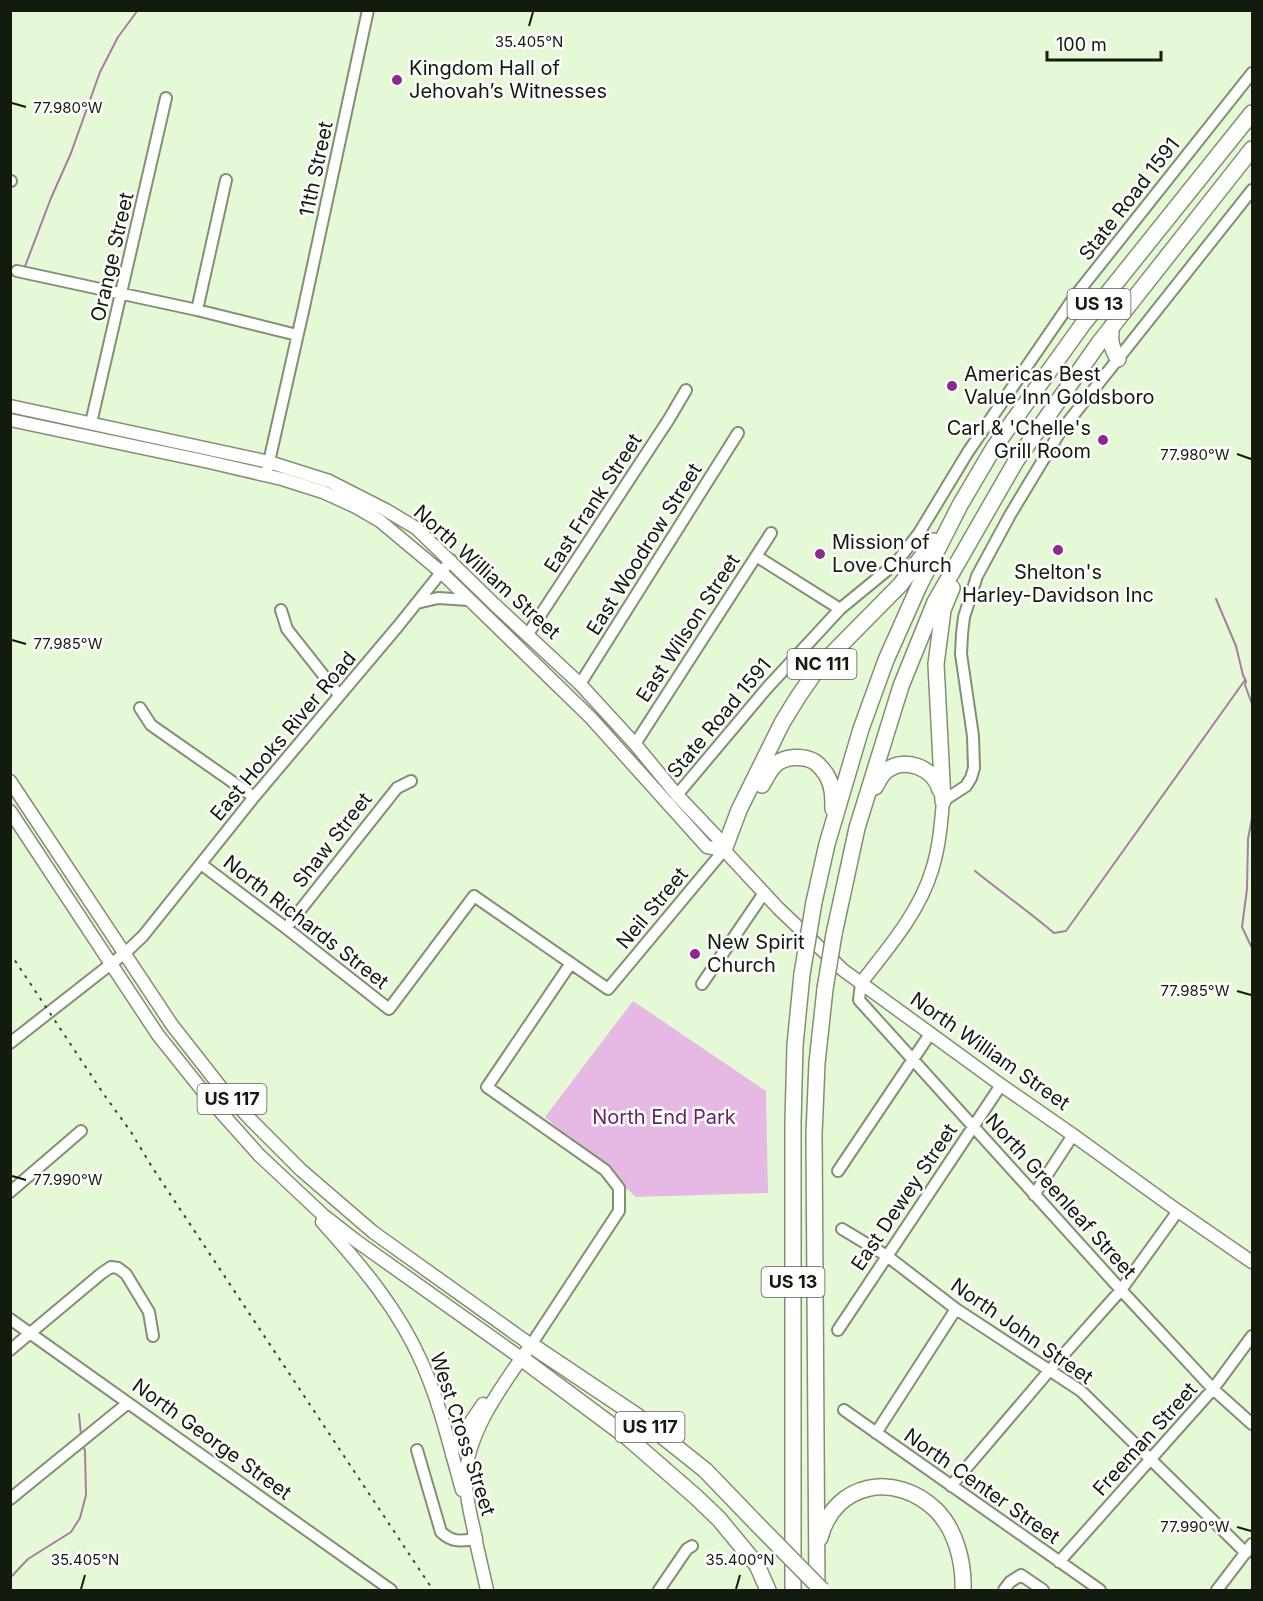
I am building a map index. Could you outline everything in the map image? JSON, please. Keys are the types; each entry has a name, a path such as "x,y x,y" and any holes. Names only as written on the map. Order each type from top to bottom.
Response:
{"highway":[{"name":"US 13","path":"793,1590 795,1045 802,974 814,902 827,844 861,729 886,660 919,586 960,505 993,450 1083,324 1252,113"},
{"name":"US 13","path":"817,1590 814,1134 817,1064 834,934 857,828 901,686 935,602 975,530 1016,461 1085,362 1252,149"},
{"path":"1112,326 1110,342 1118,359"},
{"path":"1085,362 1094,356 1104,354 1118,359"},
{"name":"NC 111","path":"724,850 739,810 782,723 798,697 818,668 900,585 960,505"},
{"path":"943,801 936,664 944,610 975,530"},
{"path":"724,850 748,813 769,771 785,759 795,758 816,762 828,777 832,791 833,811 827,844"},
{"path":"857,828 873,791 885,771 903,764 923,768 933,774 938,782 943,801"},
{"name":"US 117","path":"528,1343 637,1416 705,1470 822,1590"},
{"name":"US 117","path":"518,1356 626,1436 696,1497 719,1519 757,1565 768,1590"},
{"path":"817,1562 821,1536 837,1506 862,1489 891,1486 917,1495 937,1511 946,1522 958,1551 963,1590"}],"main road":[{"name":"North William Street","path":"10,406 269,462 329,481 378,505 416,528 580,684 717,837 724,850 764,893 843,970 1252,1262"},
{"path":"10,415 84,429 92,423"},
{"name":"North William Street","path":"10,420 266,475 302,485 356,507 380,521 441,572 591,718 707,847 724,850"},
{"name":"US 117","path":"10,781 172,1025 223,1090 301,1170 373,1232 528,1343"},
{"path":"861,983 908,921 924,891 932,871 939,840 943,801"},
{"name":"US 117","path":"10,811 158,1035 210,1100 259,1155 323,1215 355,1240 518,1356"},
{"path":"210,1100 223,1090"},
{"name":"West Cross Street","path":"286,1181 346,1248 371,1280 399,1319 423,1363 476,1539"},
{"name":"West Cross Street","path":"476,1539 465,1484 469,1457 479,1426 518,1356 528,1343"},
{"path":"452,1456 453,1448 518,1356"},
{"path":"476,1539 488,1590"}],"street":[{"name":"11th Street","path":"266,475 368,10"},
{"name":"State Road 1591","path":"677,795 767,688 840,609 896,563 919,533 968,452 1075,296 1252,73"},
{"name":"Orange Street","path":"92,423 166,98"},
{"path":"197,310 226,180"},
{"path":"943,801 966,786 974,768 973,736 961,654 964,617 977,576 1010,514 1060,432 1252,190"},
{"path":"17,271 197,310 297,335"},
{"name":"East Frank Street","path":"528,634 686,390"},
{"name":"East Woodrow Street","path":"580,684 738,434"},
{"name":"East Wilson Street","path":"634,744 771,533"},
{"path":"756,556 840,609"},
{"name":"East Hooks River Road","path":"10,1043 125,953 143,936 254,797 399,626 450,560"},
{"path":"417,603 438,598 469,600"},
{"path":"281,610 287,629 339,695"},
{"path":"140,708 151,725 254,797"},
{"name":"Shaw Street","path":"286,928 397,788 411,781"},
{"name":"Neil Street","path":"571,963 608,989 724,850"},
{"name":"North Richards Street","path":"201,864 389,1009 474,896 571,963"},
{"path":"702,984 764,893"},
{"name":"West Cross Street","path":"528,1343 546,1322 619,1211 619,1188 605,1170 487,1087 571,963"},
{"name":"North Greenleaf Street","path":"861,983 859,1000 1121,1290 1213,1389 1252,1424"},
{"path":"838,1171 930,1034"},
{"name":"East Dewey Street","path":"838,1330 1001,1085"},
{"path":"10,1192 81,1131"},
{"path":"1035,1195 1073,1135"},
{"path":"951,1486 1121,1290 1178,1211"},
{"name":"North John Street","path":"842,1229 886,1256 956,1309 1081,1391 1246,1554"},
{"path":"10,1350 111,1267 118,1268 126,1274 149,1312 153,1336"},
{"path":"876,1433 956,1309"},
{"name":"North George Street","path":"10,1319 391,1590"},
{"name":"Freeman Street","path":"1059,1562 1213,1389 1252,1336"},
{"path":"10,1499 128,1402"},
{"name":"North Center Street","path":"844,1410 1100,1590"},
{"path":"417,1450 441,1532 447,1538 455,1541 476,1539"},
{"path":"1217,1590 1252,1544"},
{"path":"658,1590 687,1549 692,1546"},
{"path":"1004,1590 1021,1575 1043,1590"}],"green space":[{"name":"North End Park","path":"633,1001 766,1091 768,1193 636,1197 545,1117"}],"waterway":[{"path":"24,269 71,153 100,72 118,37 138,10"},
{"path":"1216,599 1236,646 1252,704"},
{"path":"975,871 1054,933 1066,931 1245,680"},
{"path":"1252,818 1248,839 1247,889 1242,927 1252,948"},
{"path":"79,1414 81,1435"},
{"path":"10,1578 28,1559 71,1532 80,1518 86,1495 83,1444"}],"railway":[{"path":"10,953 433,1590"}],"place":[{"name":"Kingdom Hall of Jehovah’s Witnesses","path":"397,80"},
{"name":"Americas Best Value Inn Goldsboro","path":"952,386"},
{"name":"Carl & 'Chelle's Grill Room","path":"1103,440"},
{"name":"Shelton's Harley-Davidson Inc","path":"1058,550"},
{"name":"Mission of Love Church","path":"820,554"},
{"name":"New Spirit Church","path":"695,954"}]}
